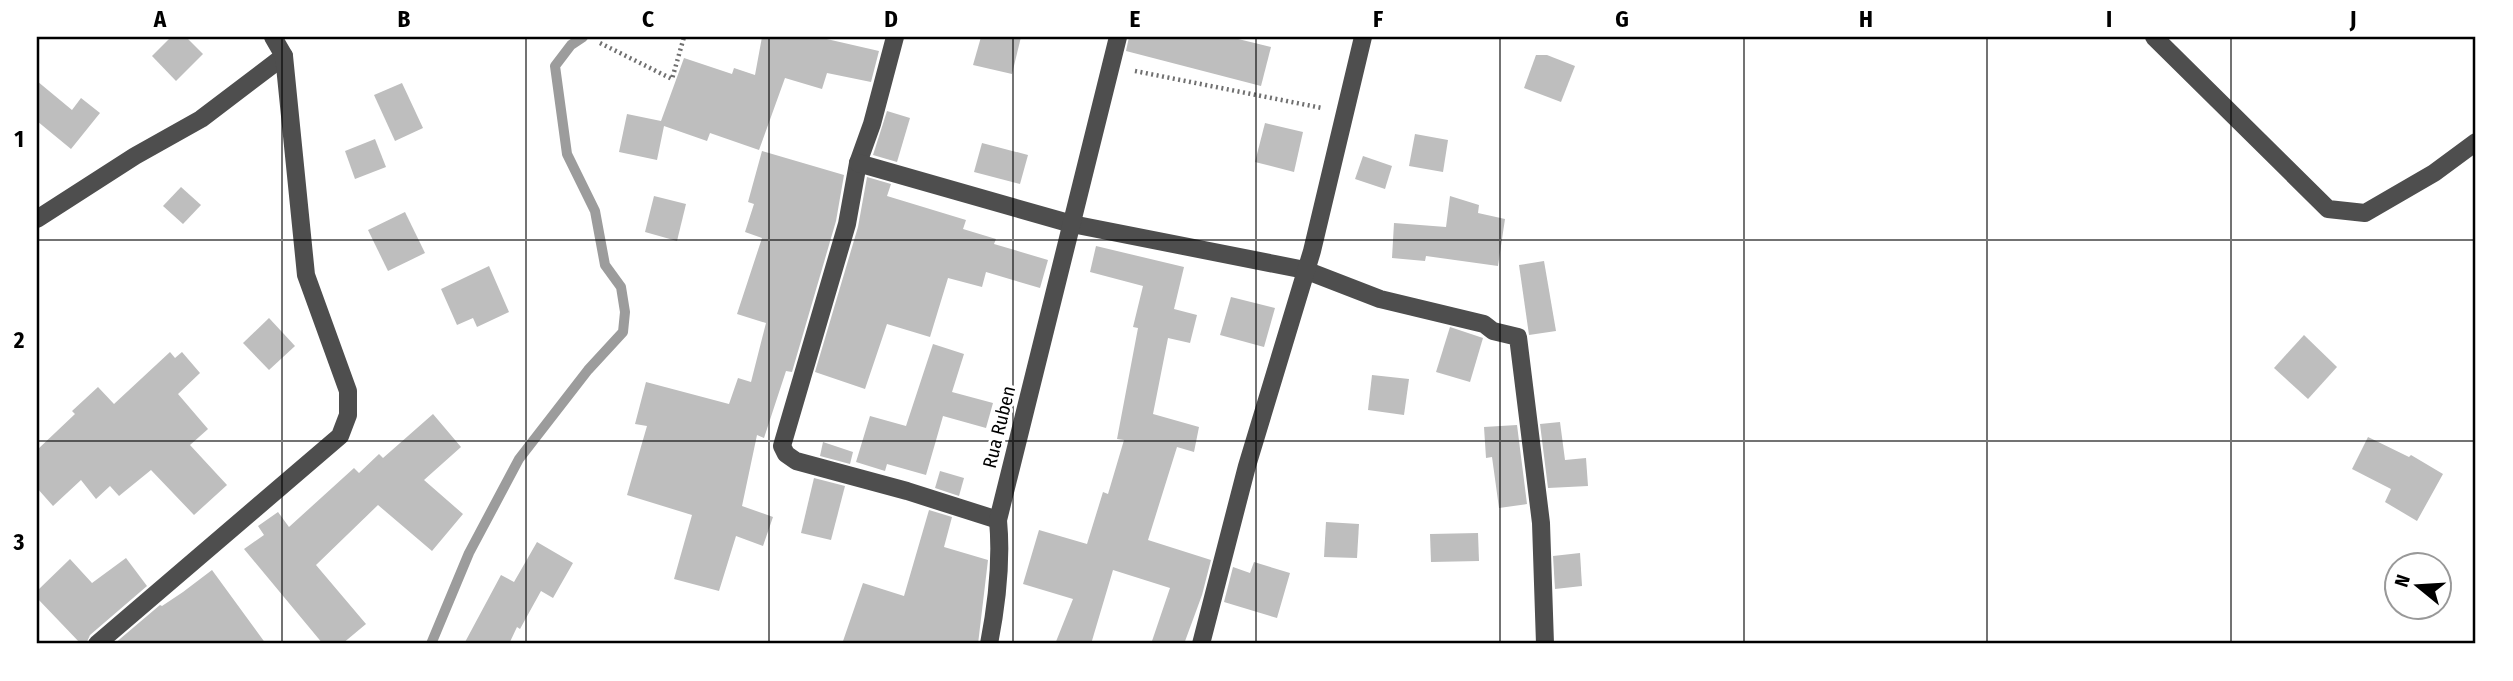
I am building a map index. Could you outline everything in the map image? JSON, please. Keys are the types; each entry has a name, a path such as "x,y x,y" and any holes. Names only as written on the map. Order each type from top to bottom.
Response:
{"street":[{"path":"97,644 340,436 348,415 348,391 306,275 284,57 273,37"},
{"path":"895,37 872,124 858,163 847,224 782,446 786,454 796,461 907,491 998,520"},
{"name":"Rua Ruben","path":"989,644 998,598 998,520 1118,37"},
{"path":"1200,644 1247,466 1312,251 1363,37"},
{"path":"2154,37 2328,209 2365,213 2434,173 2476,142"},
{"path":"37,219 135,156 201,119 284,57"},
{"path":"858,163 1072,224 1305,270 1380,299 1484,324 1493,331 1518,337 1541,523 1545,644"}],"path":[{"path":"600,43 672,79 684,37"},
{"path":"1111,66 1344,112"}],"building":[{"path":"171,37 186,37 203,54 176,81 152,56"},
{"path":"762,37 818,37 879,51 871,82 827,73 822,89 785,78 759,150 710,133 707,141 664,126 657,160 619,152 627,114 661,121 684,58 732,74 734,68 755,75"},
{"path":"981,37 1021,37 1012,74 973,65"},
{"path":"1129,37 1230,37 1271,47 1261,86 1126,51"},
{"path":"1536,55 1547,55 1575,66 1561,102 1524,88"},
{"path":"37,81 72,110 81,98 100,113 71,149 37,121"},
{"path":"402,83 423,128 395,141 374,95"},
{"path":"887,111 910,118 897,162 873,155"},
{"path":"1265,123 1303,132 1294,172 1255,162"},
{"path":"1415,134 1448,140 1443,172 1409,166"},
{"path":"375,139 386,167 355,179 345,151"},
{"path":"982,143 1028,155 1020,184 974,172"},
{"path":"762,151 844,175 836,221 792,372 786,371 764,438 757,435 742,506 773,517 763,546 736,536 719,591 674,579 692,515 627,495 647,426 635,424 646,382 729,404 738,378 751,382 766,323 737,314 762,238 745,232 754,204 748,202"},
{"path":"1363,156 1392,166 1385,189 1355,179"},
{"path":"867,177 891,184 887,196 966,220 963,229 996,239 994,244 1048,260 1040,288 986,272 982,287 948,278 930,337 887,324 865,389 815,372 858,227"},
{"path":"181,187 201,205 183,224 163,206"},
{"path":"654,196 686,204 677,241 645,232"},
{"path":"1450,196 1479,205 1478,213 1505,219 1498,266 1426,256 1425,261 1392,258 1394,223 1446,227"},
{"path":"405,212 425,253 388,271 368,230"},
{"path":"1096,246 1184,267 1174,309 1197,315 1190,343 1168,338 1153,414 1199,427 1194,452 1177,447 1148,540 1211,560 1202,595 1184,644 1151,644 1170,588 1113,570 1091,644 1055,644 1073,599 1023,584 1039,530 1087,544 1103,492 1108,494 1124,440 1117,439 1138,328 1133,327 1143,286 1090,272"},
{"path":"1544,261 1556,331 1529,335 1519,265"},
{"path":"489,266 509,312 477,327 473,318 457,325 441,289"},
{"path":"1231,297 1275,308 1264,347 1220,335"},
{"path":"269,318 295,346 269,370 243,343"},
{"path":"1450,327 1483,338 1470,382 1436,372"},
{"path":"2304,335 2337,367 2308,399 2274,368"},
{"path":"933,344 964,354 952,392 993,403 986,428 943,416 926,475 887,464 885,471 856,462 870,416 906,426"},
{"path":"170,352 175,358 182,352 200,373 178,394 208,429 190,445 227,485 194,515 151,470 119,496 110,486 96,499 81,480 53,506 37,488 37,450 75,414 72,411 98,387 114,404"},
{"path":"1372,375 1409,379 1404,415 1368,410"},
{"path":"433,414 461,447 424,480 463,514 432,551 378,505 316,565 366,624 342,644 323,644 244,549 264,535 258,526 278,512 289,527 354,468 359,473 379,454 383,458"},
{"path":"1560,422 1565,460 1586,458 1588,486 1548,488 1540,424"},
{"path":"1517,425 1527,504 1499,508 1492,457 1486,458 1484,427"},
{"path":"2368,437 2409,457 2411,455 2443,474 2417,521 2385,502 2391,489 2352,469"},
{"path":"823,442 853,452 850,464 820,456"},
{"path":"940,471 964,478 959,496 935,488"},
{"path":"814,478 845,486 831,540 801,533"},
{"path":"929,510 952,517 944,547 988,560 978,644 842,644 863,583 904,596"},
{"path":"1326,522 1359,524 1357,558 1324,557"},
{"path":"1478,533 1479,561 1431,562 1430,534"},
{"path":"537,542 573,563 553,598 541,591 509,644 464,644 501,575 514,582"},
{"path":"1580,553 1582,586 1555,589 1553,556"},
{"path":"126,558 147,586 90,635 86,644 81,644 37,598 37,591 70,559 92,583"},
{"path":"1254,562 1290,573 1277,618 1224,602 1233,567 1250,573"},
{"path":"212,570 266,644 114,644 160,605"}],"waterway":[{"path":"431,644 469,553 519,459 588,370 623,332 625,312 621,287 605,265 595,211 567,154 555,66 571,45 583,37"}]}
